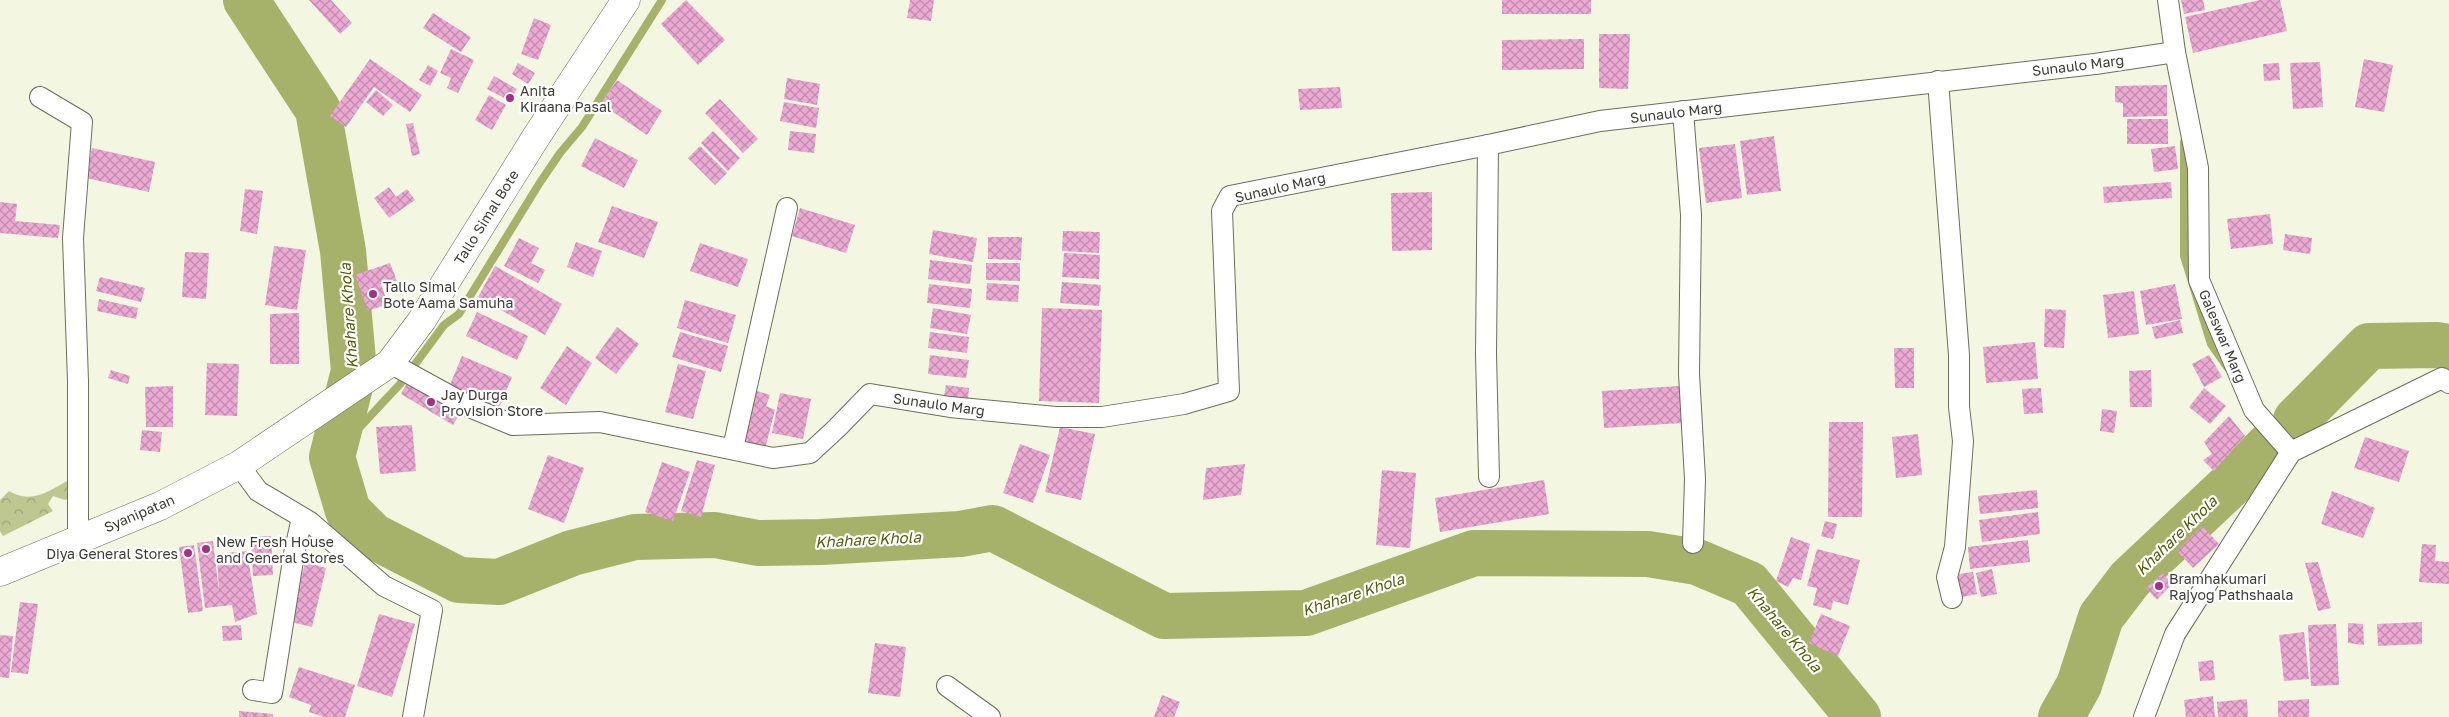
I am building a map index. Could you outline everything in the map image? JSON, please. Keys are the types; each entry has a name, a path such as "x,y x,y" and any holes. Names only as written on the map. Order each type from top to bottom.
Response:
{"main road":[{"name":"Tallo Simal Bote","path":"272,443 390,362 422,320 536,137 626,0"},
{"name":"Syanipatan","path":"0,572 160,506 239,464 272,443"}],"street":[{"name":"Galeswar Marg","path":"2168,0 2175,52 2198,168 2199,280 2254,410 2291,452"},
{"name":"Sunaulo Marg","path":"390,362 472,408 514,424 600,422 733,448 773,458 810,453 870,394 950,407 1056,417 1092,417 1184,404 1229,391 1222,211 1230,196 1488,145 1600,120 2095,64 2175,52"},
{"path":"1938,81 1959,355 1959,407 1963,441 1955,547 1947,577 1952,598"},
{"path":"40,97 82,122 73,238 78,381 78,539"},
{"path":"1683,111 1692,215 1689,374 1695,479 1693,543"},
{"path":"1488,145 1486,355 1489,477"},
{"path":"733,448 787,208"},
{"path":"2144,717 2175,634 2291,452 2442,378 2449,383"},
{"path":"239,464 258,491 302,518 384,586 432,610 413,717"},
{"path":"253,690 272,693 294,554 302,518"},
{"path":"947,686 990,717"}],"green space":[{"path":"71,479 72,497 65,500 53,496 48,504 53,511 3,536 0,531 0,500 9,491 25,497 33,496 48,491"}],"building":[{"path":"309,0 331,0 352,23 340,34"},
{"path":"686,0 725,40 698,65 661,24"},
{"path":"910,0 934,0 931,21 907,18"},
{"path":"1502,0 1591,0 1591,14 1502,14"},
{"path":"2181,0 2203,0 2205,10 2184,14"},
{"path":"2260,0 2280,0 2287,31 2193,53 2185,17"},
{"path":"433,13 471,37 461,52 423,28"},
{"path":"534,18 551,25 538,60 521,54"},
{"path":"1599,34 1630,34 1628,89 1599,88"},
{"path":"1584,39 1584,69 1502,70 1502,40"},
{"path":"451,49 474,60 458,93 447,88 451,78 440,73"},
{"path":"370,59 422,95 410,112 374,87 346,127 330,116"},
{"path":"2364,59 2393,65 2384,112 2355,107"},
{"path":"2320,62 2323,107 2293,109 2290,63"},
{"path":"518,63 535,73 528,84 512,74"},
{"path":"2279,63 2280,80 2264,81 2263,64"},
{"path":"428,65 438,71 430,86 419,80"},
{"path":"494,76 517,89 510,101 487,89"},
{"path":"787,78 820,84 817,105 784,99"},
{"path":"617,80 662,111 647,135 601,104"},
{"path":"2167,85 2167,116 2123,117 2123,103 2115,102 2115,86"},
{"path":"1340,87 1342,108 1300,110 1298,89"},
{"path":"376,90 393,105 383,116 366,102"},
{"path":"489,95 506,105 492,130 475,120"},
{"path":"720,99 758,139 743,153 705,113"},
{"path":"784,102 819,108 816,128 780,121"},
{"path":"2127,119 2168,119 2168,144 2127,144"},
{"path":"413,123 420,154 412,156 406,124"},
{"path":"713,131 740,158 728,171 701,143"},
{"path":"790,131 816,134 814,153 788,150"},
{"path":"1774,136 1781,191 1747,195 1740,141"},
{"path":"595,138 638,160 624,188 581,166"},
{"path":"1735,144 1742,198 1706,203 1699,148"},
{"path":"700,146 727,173 715,185 688,158"},
{"path":"2175,146 2178,169 2154,172 2151,149"},
{"path":"92,148 155,162 149,192 86,178"},
{"path":"2171,182 2172,198 2104,203 2103,187"},
{"path":"389,187 396,197 407,189 415,200 389,218 374,198"},
{"path":"245,189 263,191 257,234 240,231"},
{"path":"1432,192 1432,250 1392,251 1391,193"},
{"path":"0,202 17,204 15,221 60,225 58,238 0,233"},
{"path":"612,206 658,222 644,258 598,242"},
{"path":"800,208 855,225 846,253 792,236"},
{"path":"2270,214 2273,244 2231,249 2227,219"},
{"path":"933,230 977,238 973,262 929,254"},
{"path":"1063,231 1100,232 1099,253 1062,251"},
{"path":"2285,234 2312,238 2310,254 2283,250"},
{"path":"988,237 1022,237 1021,260 988,259"},
{"path":"519,238 539,248 531,263 545,270 538,283 504,266"},
{"path":"576,242 602,251 593,277 567,267"},
{"path":"700,243 748,259 738,287 690,271"},
{"path":"274,246 306,250 297,310 265,305"},
{"path":"185,252 209,253 206,299 182,297"},
{"path":"1064,253 1100,255 1099,279 1062,277"},
{"path":"930,260 972,265 970,284 928,279"},
{"name":"Tallo Simal Bote Aama Samuha","path":"390,263 397,281 381,284 388,304 368,311 355,275"},
{"path":"986,263 1020,263 1020,281 986,280"},
{"path":"495,266 562,304 545,335 478,297"},
{"path":"100,277 145,288 141,302 96,291"},
{"path":"1062,282 1101,285 1099,306 1060,303"},
{"path":"987,283 1019,285 1018,302 986,300"},
{"path":"929,284 972,289 970,308 927,303"},
{"path":"2175,284 2182,319 2146,325 2140,291"},
{"path":"2134,291 2139,334 2108,338 2103,295"},
{"path":"99,299 138,308 136,319 97,311"},
{"path":"685,300 736,315 728,343 677,328"},
{"path":"933,308 971,315 967,334 930,328"},
{"path":"1042,308 1102,310 1099,403 1039,401"},
{"path":"2045,309 2066,310 2064,348 2044,347"},
{"path":"477,312 528,336 517,360 466,336"},
{"path":"299,313 299,364 270,364 270,314"},
{"path":"2180,320 2183,333 2155,339 2152,327"},
{"path":"617,327 639,344 616,374 595,358"},
{"path":"680,332 728,346 721,372 672,357"},
{"path":"930,332 969,337 967,353 928,348"},
{"path":"2035,342 2038,379 1986,383 1983,347"},
{"path":"567,346 592,363 566,405 540,388"},
{"path":"1894,348 1914,348 1914,388 1895,388"},
{"path":"930,355 969,360 966,378 928,374"},
{"path":"2209,355 2222,377 2204,387 2192,364"},
{"path":"462,356 512,377 499,408 449,387"},
{"path":"207,363 239,364 237,416 205,415"},
{"path":"678,364 706,371 693,419 665,412"},
{"path":"111,370 130,376 128,384 108,378"},
{"path":"2151,370 2152,407 2130,407 2129,371"},
{"name":"Jay Durga Provision Store","path":"409,379 462,410 453,425 401,394"},
{"path":"946,385 969,388 968,399 944,396"},
{"path":"173,386 173,427 146,427 145,387"},
{"path":"1679,386 1682,423 1604,428 1602,391"},
{"path":"2041,388 2043,413 2024,414 2022,389"},
{"path":"2204,388 2226,406 2210,424 2189,407"},
{"path":"754,390 770,395 766,406 775,410 765,449 741,443"},
{"path":"780,393 811,399 803,439 772,433"},
{"path":"2102,409 2117,411 2114,433 2100,431"},
{"path":"2229,416 2245,436 2214,471 2203,460 2212,454 2204,442"},
{"path":"1829,422 1863,422 1862,517 1828,517"},
{"path":"412,425 416,471 380,474 376,427"},
{"path":"1060,427 1095,434 1081,500 1045,492"},
{"path":"142,430 162,432 160,452 140,450"},
{"path":"1918,434 1922,475 1896,478 1892,437"},
{"path":"2365,437 2409,451 2399,482 2354,468"},
{"path":"1020,444 1050,455 1033,503 1003,493"},
{"path":"548,455 584,468 564,523 528,509"},
{"path":"697,460 715,465 701,517 681,511"},
{"path":"662,462 690,472 673,521 645,512"},
{"path":"1245,464 1241,495 1203,500 1206,468"},
{"path":"1382,470 1416,473 1410,548 1376,545"},
{"path":"1544,480 1549,514 1440,532 1435,498"},
{"path":"2037,490 2038,508 1980,514 1978,496"},
{"path":"2332,491 2375,508 2363,538 2321,524"},
{"path":"2038,512 2040,534 1982,542 1979,520"},
{"path":"1825,521 1837,524 1833,539 1821,536"},
{"path":"2202,526 2219,544 2193,568 2177,551"},
{"path":"271,536 273,575 253,576 251,537"},
{"path":"1791,537 1810,544 1801,580 1793,578 1788,587 1776,581"},
{"path":"2028,540 2030,562 1970,569 1968,547"},
{"path":"213,541 219,592 217,554 247,551 257,614 235,622 232,605 205,608 197,543"},
{"path":"2422,544 2436,545 2435,561 2449,562 2449,584 2419,582"},
{"path":"194,545 203,611 188,613 179,547"},
{"path":"1817,549 1860,560 1848,605 1833,601 1831,610 1813,605 1817,588 1807,586"},
{"path":"305,562 326,568 312,627 291,622"},
{"path":"2318,562 2331,608 2318,611 2305,563"},
{"path":"1992,569 1997,594 1981,597 1976,573"},
{"path":"1973,572 1977,594 1957,598 1952,575"},
{"name":"Bramhakumari Rajyog Pathshaala","path":"2163,573 2172,584 2157,600 2146,588"},
{"path":"20,602 38,604 28,674 11,672"},
{"path":"379,614 415,624 392,697 357,686"},
{"path":"1821,614 1850,626 1838,656 1809,643"},
{"path":"2422,622 2422,644 2378,646 2377,624"},
{"path":"2348,623 2363,624 2364,645 2348,643"},
{"path":"2336,624 2339,685 2311,686 2308,625"},
{"path":"241,625 242,640 223,641 222,626"},
{"path":"2304,632 2309,679 2284,681 2279,635"},
{"path":"0,635 13,636 9,678 0,677"},
{"path":"875,643 906,647 900,697 868,693"},
{"path":"2213,660 2215,680 2200,681 2198,662"},
{"path":"299,667 355,685 345,717 324,717 309,712 311,705 289,697"},
{"path":"1162,695 1180,702 1174,717 1154,717"},
{"path":"2213,696 2215,717 2186,717 2184,700"},
{"path":"2247,699 2248,717 2218,717 2217,702"},
{"path":"2309,699 2309,717 2278,717 2278,701"},
{"path":"239,711 273,714 273,717 239,717"}],"waterway":[{"name":"Khahare Khola","path":"246,0 318,110 343,251 354,371 332,457 348,511 373,536 459,580 499,582 572,553 635,537 715,535 758,543 821,542 960,534 993,528 1164,616 1306,613 1474,553 1648,554 1697,562 1749,584 1858,717"},
{"path":"413,367 444,325 459,314 539,184 560,153 582,127 662,0"},
{"path":"2184,142 2184,256 2211,344 2227,367"},
{"name":"Khahare Khola","path":"2296,420 2369,346 2437,345 2449,347"},
{"path":"332,457 401,383"},
{"path":"2263,431 2269,445"},
{"name":"Khahare Khola","path":"2061,717 2079,685 2101,617 2130,579 2228,487 2269,445"}],"place":[{"name":"Anita Kiraana Pasal","path":"510,98"},
{"name":"Tallo Simal Bote Aama Samuha","path":"373,294"},
{"name":"Jay Durga Provision Store","path":"431,402"},
{"name":"New Fresh House and General Stores","path":"206,549"},
{"name":"Diya General Stores","path":"188,553"},
{"name":"Bramhakumari Rajyog Pathshaala","path":"2159,586"}]}
